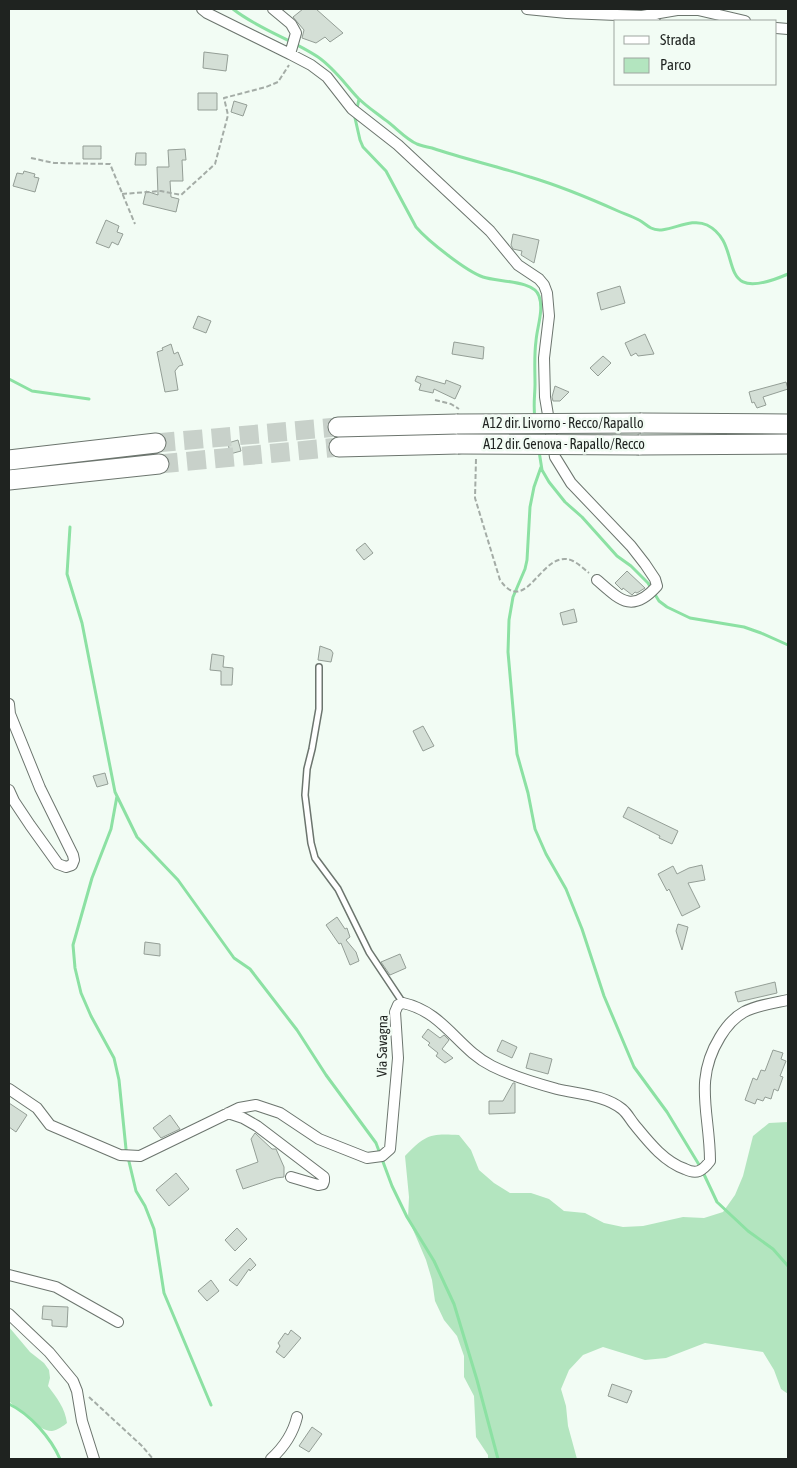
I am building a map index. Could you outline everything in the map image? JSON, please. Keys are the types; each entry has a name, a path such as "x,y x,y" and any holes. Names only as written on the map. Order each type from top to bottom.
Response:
{"highway":[{"name":"A12 dir. Livorno - Recco/Rapallo","path":"338,427 459,417 641,423 788,424"},
{"path":"9,460 156,443"},
{"name":"A12 dir. Genova - Rapallo/Recco","path":"339,447 458,444 788,444"},
{"path":"9,480 159,464"}],"street":[{"path":"202,9 291,53 327,77 352,109 398,144 490,231 518,265 539,279 544,285 547,293 549,316 544,358 545,397 555,457 571,483 631,546 655,579 657,586 636,602 625,602 597,580"},
{"path":"273,9 291,24 296,33 291,53"},
{"path":"527,9 567,13 642,16 678,10 698,10 741,20"},
{"path":"9,704 10,714 40,788 74,855 72,865 66,867 58,864 14,801 9,790"},
{"name":"Via Savagna","path":"9,1090 37,1108 50,1125 120,1155 140,1156 238,1108 256,1105 280,1113 319,1139 367,1158 382,1156 390,1149 398,1058 395,1012 398,1005 403,1003 423,1008 490,1065 519,1077 557,1089 595,1097 622,1109 647,1140 665,1158 679,1167 692,1172 698,1172 705,1168 710,1161 705,1099 705,1076 708,1059 728,1025 745,1012 788,1000"},
{"path":"228,1113 257,1126 324,1177 324,1181 318,1185 291,1177"},
{"path":"9,1275 56,1287 118,1322"},
{"path":"9,1314 49,1352 73,1381 77,1391 82,1421 94,1459"},
{"path":"272,1459 293,1431 297,1417"}],"lane":[{"path":"642,16 654,20"},
{"path":"319,667 319,710 307,769 305,795 311,844 315,858 338,889 369,952 403,1003"}],"path":[{"path":"122,194 160,191 181,195 215,164 228,115 224,98 278,82 291,53"},
{"path":"30,158 54,163 110,164 135,224"},
{"path":"434,400 450,404 459,417"},
{"path":"476,460 475,498 500,580 504,586 512,591 522,591 548,566 556,560 563,559 573,561 597,580"},
{"path":"73,1381 154,1459"}],"green space":[{"path":"788,1122 788,1394 781,1389 774,1370 763,1352 705,1343 666,1358 645,1360 603,1347 583,1355 569,1370 561,1389 577,1459 488,1459 488,1455 476,1437 474,1396 464,1377 464,1356 457,1336 444,1320 435,1301 432,1280 426,1260 408,1218 409,1197 405,1156 423,1140 434,1135 459,1135 471,1150 479,1170 494,1183 510,1193 531,1193 549,1199 564,1211 585,1213 604,1223 623,1227 643,1226 683,1217 704,1218 723,1212 735,1195 743,1176 753,1136 769,1123"},
{"path":"9,1327 30,1352 44,1363 49,1370 48,1386 62,1408 67,1423 58,1429 52,1431 41,1428 9,1401"}],"building":[{"path":"303,9 316,9 343,33 330,42 325,37 316,43 302,38 304,30 293,17"},
{"path":"204,52 228,55 226,71 203,68"},
{"path":"198,93 217,93 217,110 198,110"},
{"path":"234,101 247,105 243,116 231,112"},
{"path":"83,146 101,146 101,159 83,159"},
{"path":"185,149 186,160 182,160 183,181 170,181 171,197 179,199 176,212 143,204 146,191 158,195 157,167 169,167 168,150"},
{"path":"136,153 146,153 146,165 135,165"},
{"path":"24,171 35,174 34,177 39,178 35,192 13,186 17,173 23,174"},
{"path":"106,220 119,226 117,232 123,234 118,245 112,242 109,248 96,243"},
{"path":"513,234 539,240 534,263 521,255 522,251 513,249 511,245"},
{"path":"620,286 625,303 601,310 597,293"},
{"path":"198,316 211,321 206,333 193,328"},
{"path":"645,334 654,354 638,356 636,353 631,356 625,343"},
{"path":"454,342 484,347 483,359 452,354"},
{"path":"171,344 174,354 178,352 183,365 179,366 175,371 178,390 165,392 157,352"},
{"path":"603,356 611,363 598,376 590,368"},
{"path":"417,376 445,384 446,380 461,386 455,399 434,389 433,393 419,390 421,384 415,381"},
{"path":"786,382 788,389 763,397 766,405 757,408 754,402 752,403 749,392"},
{"path":"555,386 569,392 560,401 553,401 552,397"},
{"path":"238,440 241,451 230,454 228,443"},
{"path":"365,543 373,553 364,560 356,550"},
{"path":"627,571 645,588 632,595 623,588 622,590 615,583"},
{"path":"574,609 577,622 563,625 560,613"},
{"path":"320,646 331,650 333,653 331,662 318,660"},
{"path":"212,654 224,656 223,667 233,668 232,685 221,685 221,671 210,670"},
{"path":"423,726 434,746 423,751 413,731"},
{"path":"105,773 108,784 97,787 93,776"},
{"path":"628,807 678,831 672,844 623,817"},
{"path":"702,865 705,880 688,883 700,907 682,916 669,889 667,891 658,874 673,866 677,874 689,868"},
{"path":"337,917 345,929 347,928 350,937 346,940 356,952 359,961 350,965 341,943 339,944 326,925"},
{"path":"678,924 688,927 682,950 676,931"},
{"path":"145,942 160,944 160,956 144,954"},
{"path":"400,954 406,968 390,975 381,962"},
{"path":"775,982 777,993 738,1002 735,992"},
{"path":"428,1029 440,1038 444,1035 449,1040 442,1049 453,1058 445,1063 436,1056 438,1053 422,1037"},
{"path":"502,1040 517,1047 512,1058 497,1051"},
{"path":"773,1050 783,1053 781,1059 786,1061 780,1076 783,1077 778,1091 774,1089 771,1099 765,1097 763,1101 757,1099 755,1104 745,1100 753,1078 757,1080 761,1070 765,1071"},
{"path":"530,1053 552,1059 548,1074 526,1068"},
{"path":"513,1083 515,1083 515,1113 489,1114 489,1101 503,1101"},
{"path":"9,1103 27,1115 16,1132 9,1127"},
{"path":"170,1115 180,1129 161,1138 153,1128"},
{"path":"255,1133 272,1149 276,1149 284,1167 284,1177 243,1189 236,1170 258,1162 251,1139"},
{"path":"176,1173 189,1189 169,1206 156,1190"},
{"path":"237,1228 247,1239 235,1251 225,1240"},
{"path":"250,1258 256,1265 250,1271 249,1269 237,1286 229,1280"},
{"path":"211,1280 219,1291 207,1301 198,1291"},
{"path":"43,1306 68,1307 67,1327 52,1326 52,1320 42,1319"},
{"path":"291,1330 301,1338 284,1358 276,1352 280,1346 278,1343 285,1333 288,1335"},
{"path":"612,1384 632,1391 627,1403 608,1396"},
{"path":"312,1427 322,1434 309,1452 299,1446"}],"waterway":[{"path":"233,9 324,61 364,104 417,144 552,184 631,216 657,230 693,223 707,225 719,234 726,246 733,270 739,279 748,284 764,282 788,274"},
{"path":"359,99 355,118 363,147 386,171 416,227 429,240 467,269 489,279 523,284 536,291 539,296 541,313 535,357 535,418"},
{"path":"9,379 32,391 89,399"},
{"path":"539,451 542,470 549,482 565,502 582,517 617,556 631,566 648,583 659,601 690,618 744,627 788,645"},
{"path":"541,467 530,507 527,560 513,597 509,620 508,652 517,754 528,793 535,829 546,854 566,889 582,929 604,996 634,1067 667,1112 701,1168 717,1202 748,1231 773,1249 788,1266"},
{"path":"70,527 67,574 82,623 115,792 137,837 178,880 234,958 250,969 297,1030 326,1075 376,1143 392,1186 407,1217 434,1261 454,1304 498,1459"},
{"path":"117,796 111,829 92,878 73,945 75,968 81,993 114,1058 119,1080 126,1149 136,1191 145,1206 154,1229 164,1293 211,1405"},
{"path":"9,1404 25,1414 39,1427 60,1459"}],"tunnel":[{"path":"156,443 338,427"},
{"path":"159,464 339,447"}]}
